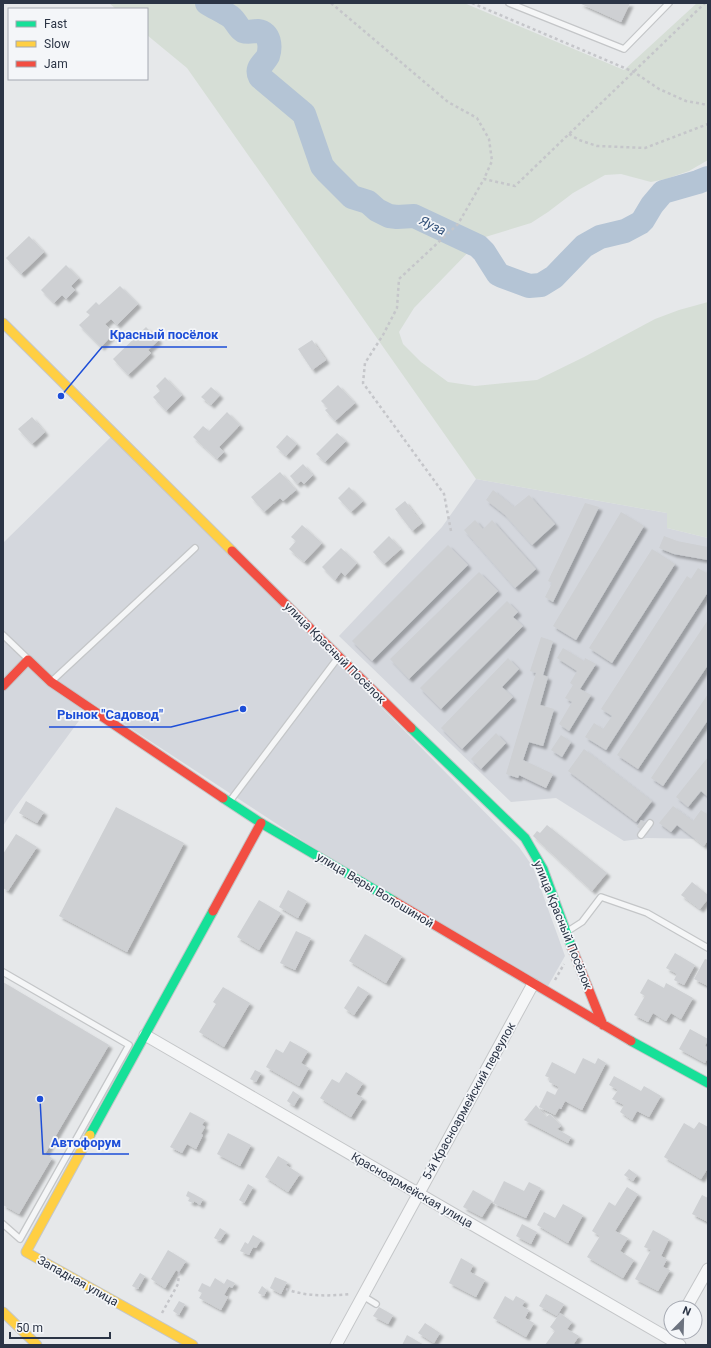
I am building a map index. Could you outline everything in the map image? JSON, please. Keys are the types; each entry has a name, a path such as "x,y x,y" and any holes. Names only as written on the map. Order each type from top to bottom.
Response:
{"main road":[{"name":"улица Красный Посёлок","path":"3,324 338,657 525,838 543,869 603,1025"},
{"name":"улица Веры Волошиной","path":"28,660 51,682 261,823 603,1025 708,1083"},
{"path":"3,686 28,660"},
{"path":"144,1035 261,823"},
{"name":"Западная улица","path":"144,1035 26,1252 193,1345"},
{"path":"3,1312 37,1345"}],"street":[{"name":"5-й Красноармейский переулок","path":"336,1345 533,984"},
{"name":"Красноармейская улица","path":"144,1035 663,1335"},
{"path":"691,1300 708,1269"}],"lane":[{"path":"509,3 624,49 669,3"},
{"path":"51,682 195,548"},
{"path":"3,636 28,660"},
{"path":"229,802 338,657"},
{"path":"642,835 650,823"},
{"path":"566,932 582,922 601,897 647,913 708,948"},
{"path":"3,972 129,1045 20,1239 3,1224"},
{"path":"364,1294 376,1304"}],"path":[{"path":"331,3 448,102 477,118 490,139 492,161 484,178 458,224 399,279 398,308 383,336 365,362 363,383 444,494 451,531"},
{"path":"472,3 634,72 659,89 686,101 708,105"},
{"path":"484,178 515,186 705,3"},
{"path":"569,134 579,140 597,146 645,148 708,124"},
{"path":"548,993 564,962"},
{"path":"165,1307 178,1284 179,1272"},
{"path":"286,1289 297,1293 314,1296 364,1294"}],"shaded area":[{"path":"109,3 464,3 624,70 697,3 708,3 708,160 689,171 666,179 651,182 621,174 605,175 573,193 531,223 482,238 414,308 399,332 403,344 421,362 448,382 475,386 537,380 655,319 679,310 708,302 708,538 667,528 667,513 476,479 187,68 148,36 148,8 115,8"},
{"path":"113,435 519,847 533,867 565,956 548,986 306,843 92,703 3,826 3,543"},
{"path":"476,479 667,513 667,528 708,538 708,839 647,838 624,841 556,798 511,802 339,636 442,527"}],"building":[{"path":"579,3 630,3 621,22"},
{"path":"29,236 44,252 21,274 6,258"},
{"path":"66,265 79,278 71,286 75,290 66,299 62,295 54,303 41,290"},
{"path":"120,286 138,304 117,325 111,319 105,324 114,333 101,347 79,325 90,315 86,312 96,302 99,305"},
{"path":"146,327 159,340 148,350 151,353 128,375 113,359"},
{"path":"312,340 326,360 312,370 298,349"},
{"path":"165,377 182,395 166,411 153,397 160,391 156,386"},
{"path":"338,385 355,403 335,421 325,410 328,408 321,401"},
{"path":"211,387 220,395 211,405 201,397"},
{"path":"227,412 240,425 219,447 224,452 217,459 193,437 203,426 209,431"},
{"path":"32,417 45,432 32,444 18,429"},
{"path":"337,433 346,441 325,462 316,454"},
{"path":"287,435 297,444 286,456 276,447"},
{"path":"303,464 313,475 304,484 301,481 297,484 290,476"},
{"path":"280,472 296,490 283,501 280,498 264,512 251,497"},
{"path":"349,487 363,501 351,512 338,498"},
{"path":"493,490 514,507 529,495 555,524 532,545 505,515 486,500"},
{"path":"405,501 422,523 412,531 395,509"},
{"path":"585,503 599,507 553,602 545,597 552,583 548,581"},
{"path":"621,512 644,526 576,640 553,626"},
{"path":"475,520 483,529 492,520 536,569 515,588 464,530"},
{"path":"302,525 322,543 304,562 289,549 296,541 291,537"},
{"path":"389,536 401,549 384,564 373,552"},
{"path":"664,536 677,541 708,547 708,560 674,554 659,548"},
{"path":"448,545 468,565 372,661 352,641"},
{"path":"341,548 357,563 345,576 341,572 335,580 322,567"},
{"path":"652,549 675,564 612,663 589,648"},
{"path":"698,568 706,573 708,569 708,592 606,750 585,737 594,723 603,729 612,716 601,709 687,576 691,579"},
{"path":"479,572 498,591 409,679 390,659"},
{"path":"507,601 518,612 513,617 523,626 441,709 420,688"},
{"path":"708,620 708,665 638,769 617,755"},
{"path":"541,637 553,641 543,675 548,677 540,705 554,709 543,746 529,742 523,760 553,774 546,788 519,775 518,778 506,774 536,673 530,671"},
{"path":"563,648 584,661 585,658 596,664 580,689 591,695 569,731 559,724 572,702 565,698 573,685 570,683 577,671 557,658"},
{"path":"508,658 519,669 502,687 513,697 462,749 441,728"},
{"path":"708,694 708,720 663,786 651,778"},
{"path":"496,733 506,743 481,769 471,759"},
{"path":"561,735 571,742 562,757 551,750"},
{"path":"584,749 652,801 636,822 568,771"},
{"path":"708,757 708,797 701,791 688,807 676,797"},
{"path":"26,801 44,812 37,823 19,813"},
{"path":"673,806 693,821 701,810 708,815 708,840 704,846 677,825 671,832 659,823"},
{"path":"116,807 184,843 127,952 59,916"},
{"path":"641,820 646,823 642,830 637,827"},
{"path":"547,825 607,873 592,891 533,836 537,831 540,833"},
{"path":"16,834 37,847 8,891 3,888 3,854"},
{"path":"692,882 708,895 708,899 700,909 681,895"},
{"path":"288,890 307,901 298,918 279,907"},
{"path":"259,900 281,913 259,950 237,937"},
{"path":"296,931 311,938 295,970 280,963"},
{"path":"365,934 402,956 386,983 349,961"},
{"path":"675,953 695,965 684,985 674,980 677,974 666,968"},
{"path":"705,959 708,960 708,986 694,979"},
{"path":"648,979 664,988 666,983 693,998 681,1019 671,1013 666,1021 653,1013 648,1022 634,1015 645,996 640,993"},
{"path":"3,982 109,1045 45,1154 52,1158 19,1214 3,1205"},
{"path":"358,986 369,993 354,1015 344,1008"},
{"path":"223,987 250,1003 224,1047 199,1032 216,1004 213,1002"},
{"path":"690,1029 708,1039 705,1046 708,1048 708,1057 705,1063 679,1049"},
{"path":"290,1041 308,1051 301,1063 309,1068 299,1086 266,1067 276,1049 283,1053"},
{"path":"583,1058 595,1064 598,1058 606,1063 582,1110 565,1101 561,1109 559,1108 555,1115 539,1107 547,1091 555,1095 559,1087 549,1082 550,1078 545,1076 552,1062 575,1074"},
{"path":"255,1070 261,1073 256,1082 250,1079"},
{"path":"346,1072 363,1083 356,1094 363,1098 351,1117 320,1098 332,1079 339,1083"},
{"path":"614,1076 641,1091 644,1086 661,1096 649,1117 637,1111 632,1120 620,1112 624,1105 612,1099 618,1090 609,1085"},
{"path":"293,1091 300,1096 294,1106 287,1101"},
{"path":"536,1105 546,1117 550,1114 561,1126 557,1129 571,1137 568,1143 524,1120"},
{"path":"190,1112 205,1120 202,1125 205,1127 196,1149 187,1144 182,1153 170,1147"},
{"path":"699,1122 708,1127 708,1168 701,1179 664,1157 684,1123 694,1129"},
{"path":"228,1133 251,1145 240,1166 217,1154"},
{"path":"278,1156 288,1162 286,1165 300,1174 288,1192 265,1177"},
{"path":"629,1169 637,1175 633,1181 624,1175"},
{"path":"504,1181 524,1191 529,1182 541,1188 526,1218 493,1203"},
{"path":"248,1184 253,1187 244,1203 239,1200"},
{"path":"627,1187 638,1194 615,1231 628,1238 620,1251 634,1260 623,1278 587,1257 600,1236 592,1231 609,1202 615,1206"},
{"path":"473,1190 492,1201 482,1217 463,1207"},
{"path":"188,1191 203,1199 200,1205 194,1201 193,1203 188,1201 190,1198 186,1196"},
{"path":"702,1195 708,1198 708,1222 692,1214"},
{"path":"563,1204 583,1215 568,1243 537,1225 544,1212 555,1218"},
{"path":"522,1224 537,1232 531,1244 516,1236"},
{"path":"220,1228 226,1232 220,1241 214,1238"},
{"path":"653,1230 669,1239 661,1256 667,1259 663,1267 670,1270 658,1291 635,1279 651,1250 644,1247"},
{"path":"253,1235 261,1240 256,1248 253,1247 249,1255 240,1251 245,1242 248,1244"},
{"path":"168,1250 186,1261 179,1272 176,1270 165,1288 151,1279"},
{"path":"461,1258 473,1265 470,1272 485,1280 476,1297 449,1283"},
{"path":"140,1273 145,1276 138,1289 132,1286"},
{"path":"275,1277 287,1282 281,1294 270,1288"},
{"path":"215,1278 224,1284 227,1279 235,1283 232,1288 229,1286 224,1295 228,1297 221,1310 199,1298 202,1293 198,1291 202,1283 210,1287"},
{"path":"262,1286 267,1290 264,1296 258,1293"},
{"path":"546,1294 564,1304 557,1316 539,1306"},
{"path":"505,1296 513,1301 516,1296 525,1301 522,1306 529,1310 525,1318 534,1323 526,1337 493,1318"},
{"path":"179,1301 185,1304 179,1315 173,1311"},
{"path":"379,1307 393,1315 388,1324 373,1316"},
{"path":"560,1313 572,1322 567,1329 579,1336 573,1345 545,1345 555,1331 550,1327"},
{"path":"425,1323 440,1333 434,1343 418,1333"},
{"path":"407,1335 424,1345 402,1345"}],"waterway":[{"name":"Яуза","path":"207,3 231,17 243,31 258,31 265,34 269,40 269,52 268,56 259,68 260,77 304,114 322,166 352,197 368,202 377,210 389,216 414,216 478,246 484,252 498,274 529,286 541,285 554,277 584,246 600,237 625,231 640,223 663,192 708,178"}],"traffic: fast":[{"path":"411,728 525,838 543,869 572,948"},
{"path":"223,798 261,823 394,901"},
{"path":"90,1135 213,911"},
{"path":"631,1041 708,1083"}],"traffic: slow":[{"path":"3,323 232,551"},
{"path":"90,1135 26,1252 193,1345"},
{"path":"3,1312 37,1345"}],"traffic: jam":[{"path":"232,551 411,728"},
{"path":"3,686 28,660 51,682 223,798"},
{"path":"213,911 261,823"},
{"path":"394,901 631,1041"},
{"path":"572,948 603,1025"}],"place":[{"name":"Красный посёлок","path":"61,396"},
{"name":"Рынок \"Садовод\"","path":"243,709"},
{"name":"Автофорум","path":"40,1099"}]}
